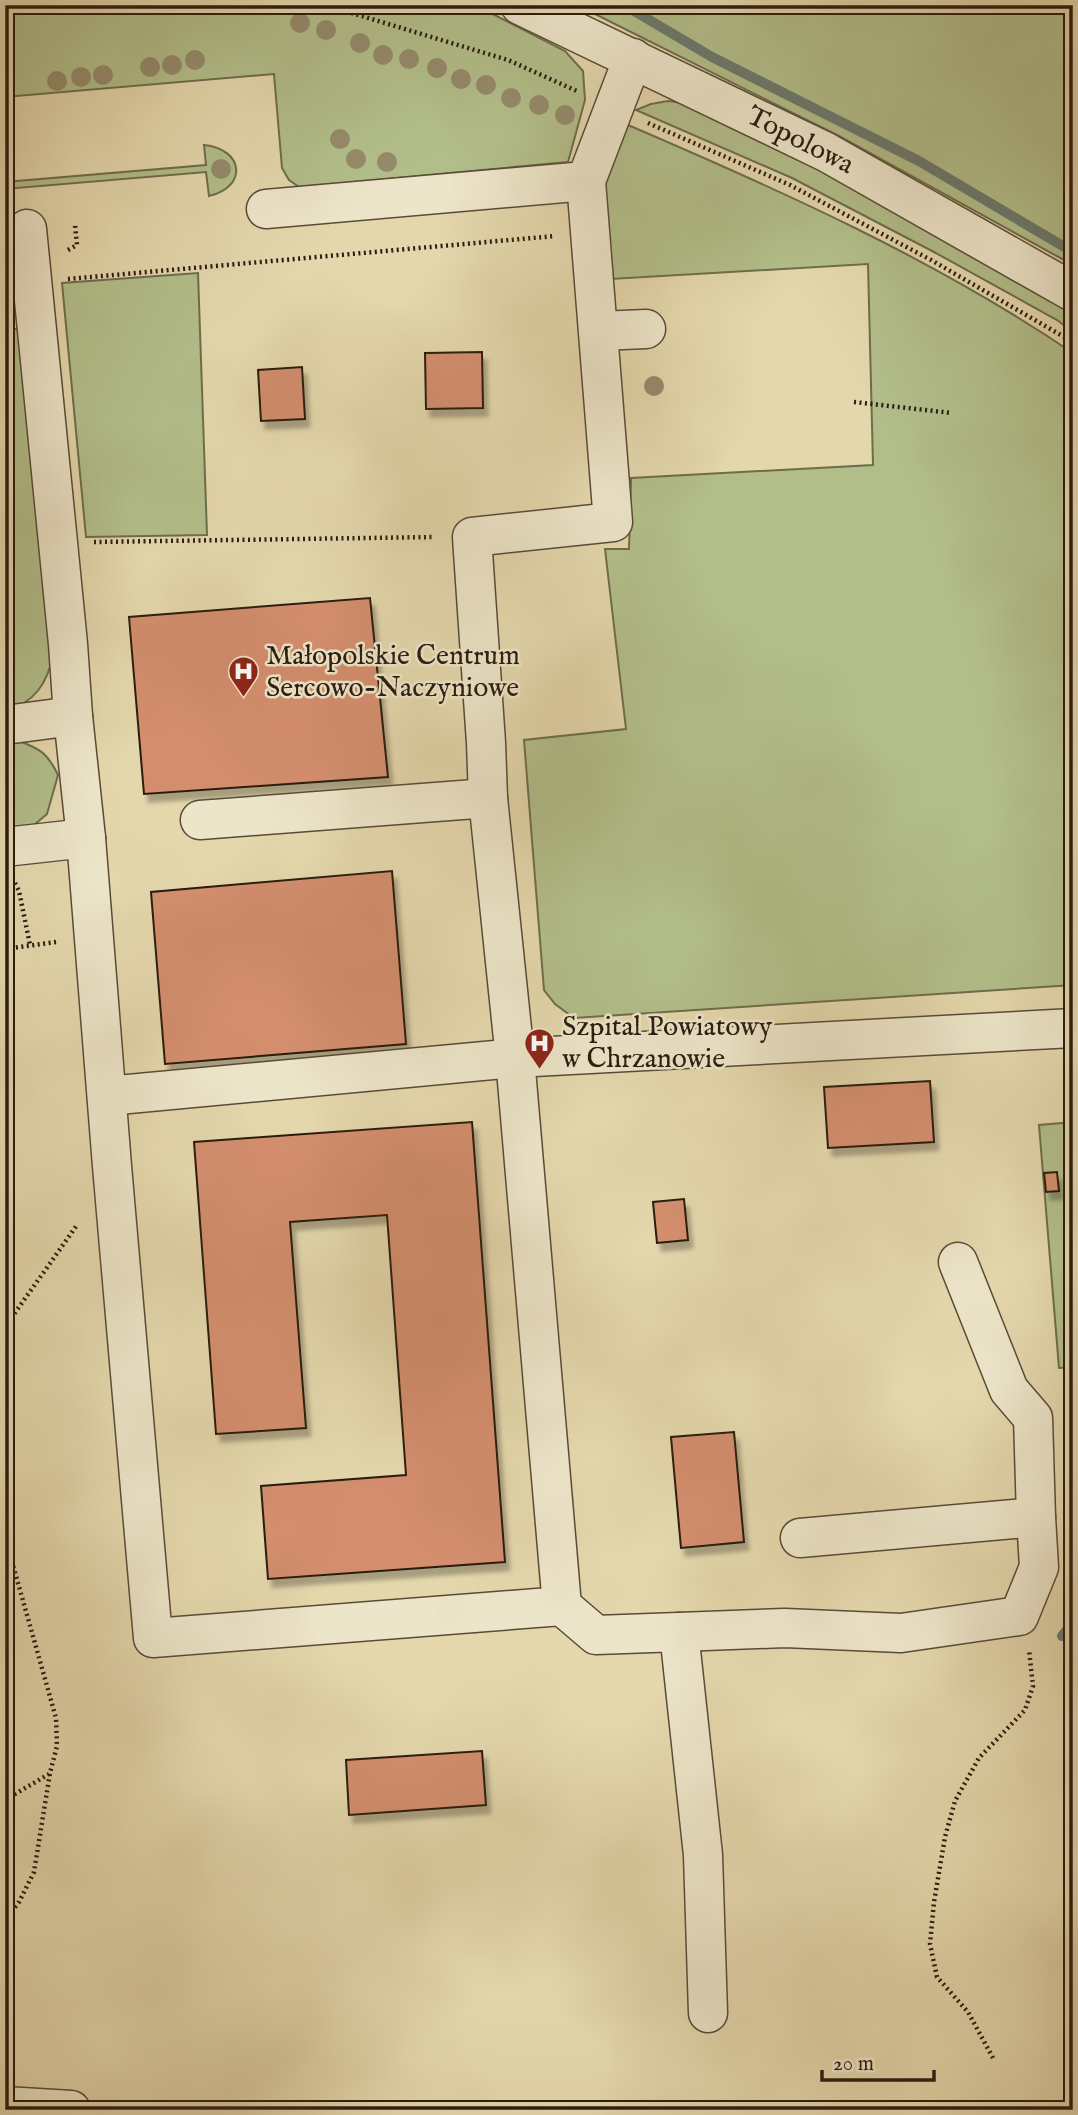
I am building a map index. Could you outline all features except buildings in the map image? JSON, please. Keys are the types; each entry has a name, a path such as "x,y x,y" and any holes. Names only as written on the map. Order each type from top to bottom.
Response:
{"street":[{"name":"Topolowa","path":"520,5 826,152 1073,292"},
{"path":"633,58 586,181 612,522 472,537 488,798 515,1058 562,1606 596,1635 785,1628 901,1633 1019,1616 1039,1567 1033,1418 1009,1390 958,1262"},
{"path":"266,209 586,181"},
{"path":"27,229 86,838 153,1638 562,1606"},
{"path":"599,331 646,329"},
{"path":"5,725 73,716"},
{"path":"200,820 488,798"},
{"path":"8,860 86,838"},
{"path":"107,1096 515,1058 1073,1028"},
{"path":"800,1538 1036,1517"},
{"path":"679,1632 703,1855 708,2013"},
{"path":"5,2106 71,2110"}],"path":[{"path":"325,5 508,60 790,185 931,260 1073,342"},
{"path":"60,255 77,245 75,225"},
{"path":"56,280 590,233"},
{"path":"853,402 952,413"},
{"path":"94,542 472,537"},
{"path":"8,860 19,891 30,945"},
{"path":"5,949 95,939"},
{"path":"5,1327 113,1174"},
{"path":"5,1479 7,1550 57,1718 57,1746 34,1872 19,1902 5,1920"},
{"path":"993,2058 968,2012 937,1977 930,1944 945,1837 955,1801 979,1758 1025,1710 1033,1686 1029,1648 1019,1616"},
{"path":"5,1800 50,1773"}],"green space":[{"path":"5,5 475,5 565,51 583,71 585,100 568,162 299,187 289,180 282,168 274,74 5,97"},
{"path":"577,5 1073,5 1073,265 839,136"},
{"path":"668,101 684,103 817,168 1063,307 1073,313 1073,332 1057,320 934,252 792,178 636,110"},
{"path":"628,125 800,201 912,257 1073,353 1073,467 1067,468 1073,491 1073,985 574,1018 555,1004 544,990 524,740 626,729 605,549 629,549 631,478 873,465 868,264 611,279 602,185"},
{"path":"204,145 227,153 236,169 230,185 209,196 206,172 5,189 5,182 206,165"},
{"path":"198,273 207,535 86,537 62,283"},
{"path":"5,291 10,329 22,329 54,654 47,675 38,690 25,703 5,712"},
{"path":"19,741 43,753 58,775 47,814 34,825 5,828 5,742"},
{"path":"1073,1122 1073,1367 1059,1368 1039,1125"}],"waterway":[{"path":"624,5 712,57 919,161 1073,252"},
{"path":"1062,1636 1073,1622"}],"place":[{"name":"Małopolskie Centrum Sercowo-Naczyniowe","path":"243,699"},
{"name":"Szpital Powiatowy w Chrzanowie","path":"539,1070"}]}
